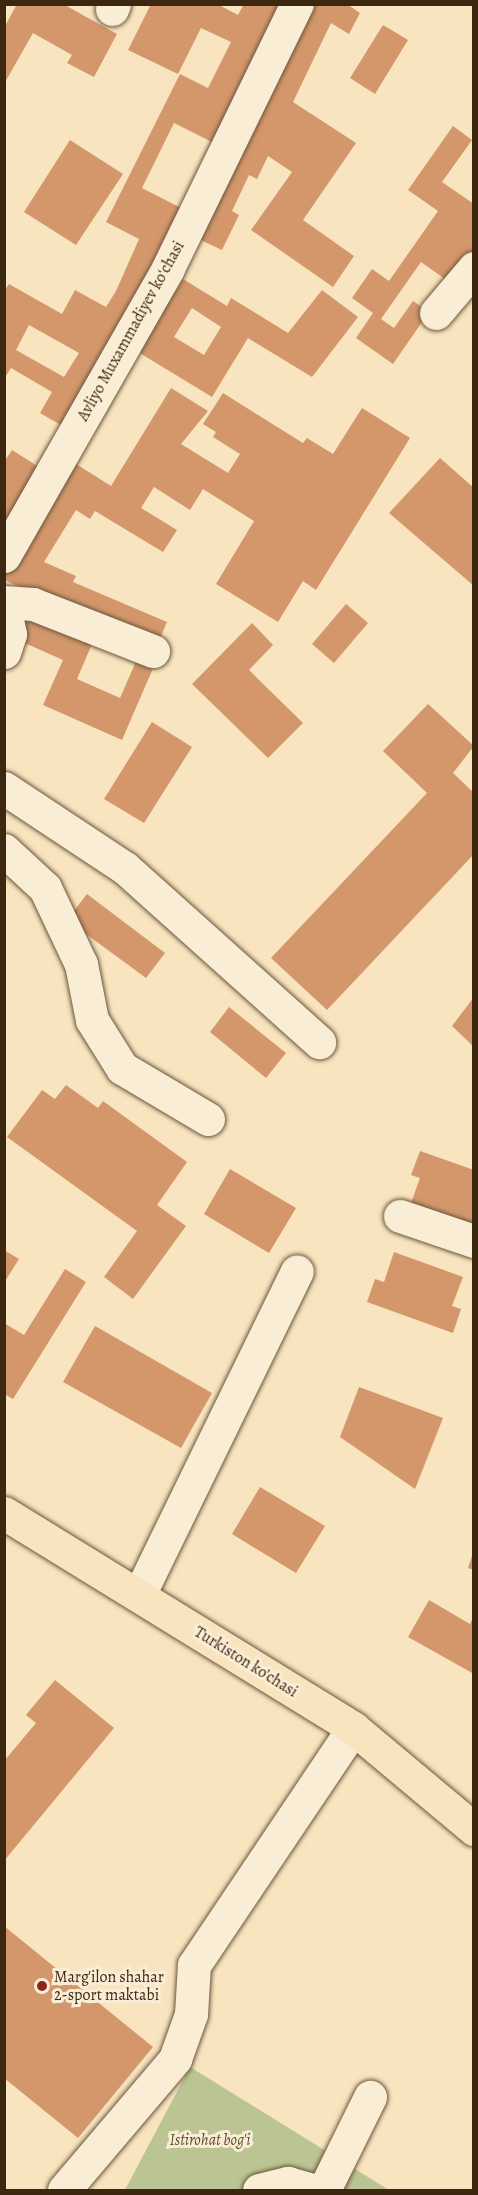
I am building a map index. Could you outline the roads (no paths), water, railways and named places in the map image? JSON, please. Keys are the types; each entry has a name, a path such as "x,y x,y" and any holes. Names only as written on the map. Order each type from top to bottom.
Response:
{"main road":[{"name":"Turkiston ko’chasi","path":"4,1513 353,1728 474,1829"}],"street":[{"name":"Avliyo Muxammadiyev koʻchasi","path":"4,556 168,268 297,4"},
{"path":"436,313 474,268"},
{"path":"4,652 10,634 4,604 33,604 153,651"},
{"path":"4,788 125,868 319,1042"},
{"path":"4,850 45,888 81,964 92,1020 122,1068 208,1119"},
{"path":"400,1216 474,1241"},
{"path":"139,1595 297,1271"},
{"path":"64,2190 175,2059 191,2014 194,1965 353,1728"},
{"path":"324,2190 370,2097"},
{"path":"259,2190 288,2183 313,2190"}],"place":[{"name":"Marg'ilon shahar 2-sport maktabi","path":"42,1986"}],"park label":[{"name":"Istirohat bog'i","path":"210,2140"}]}
